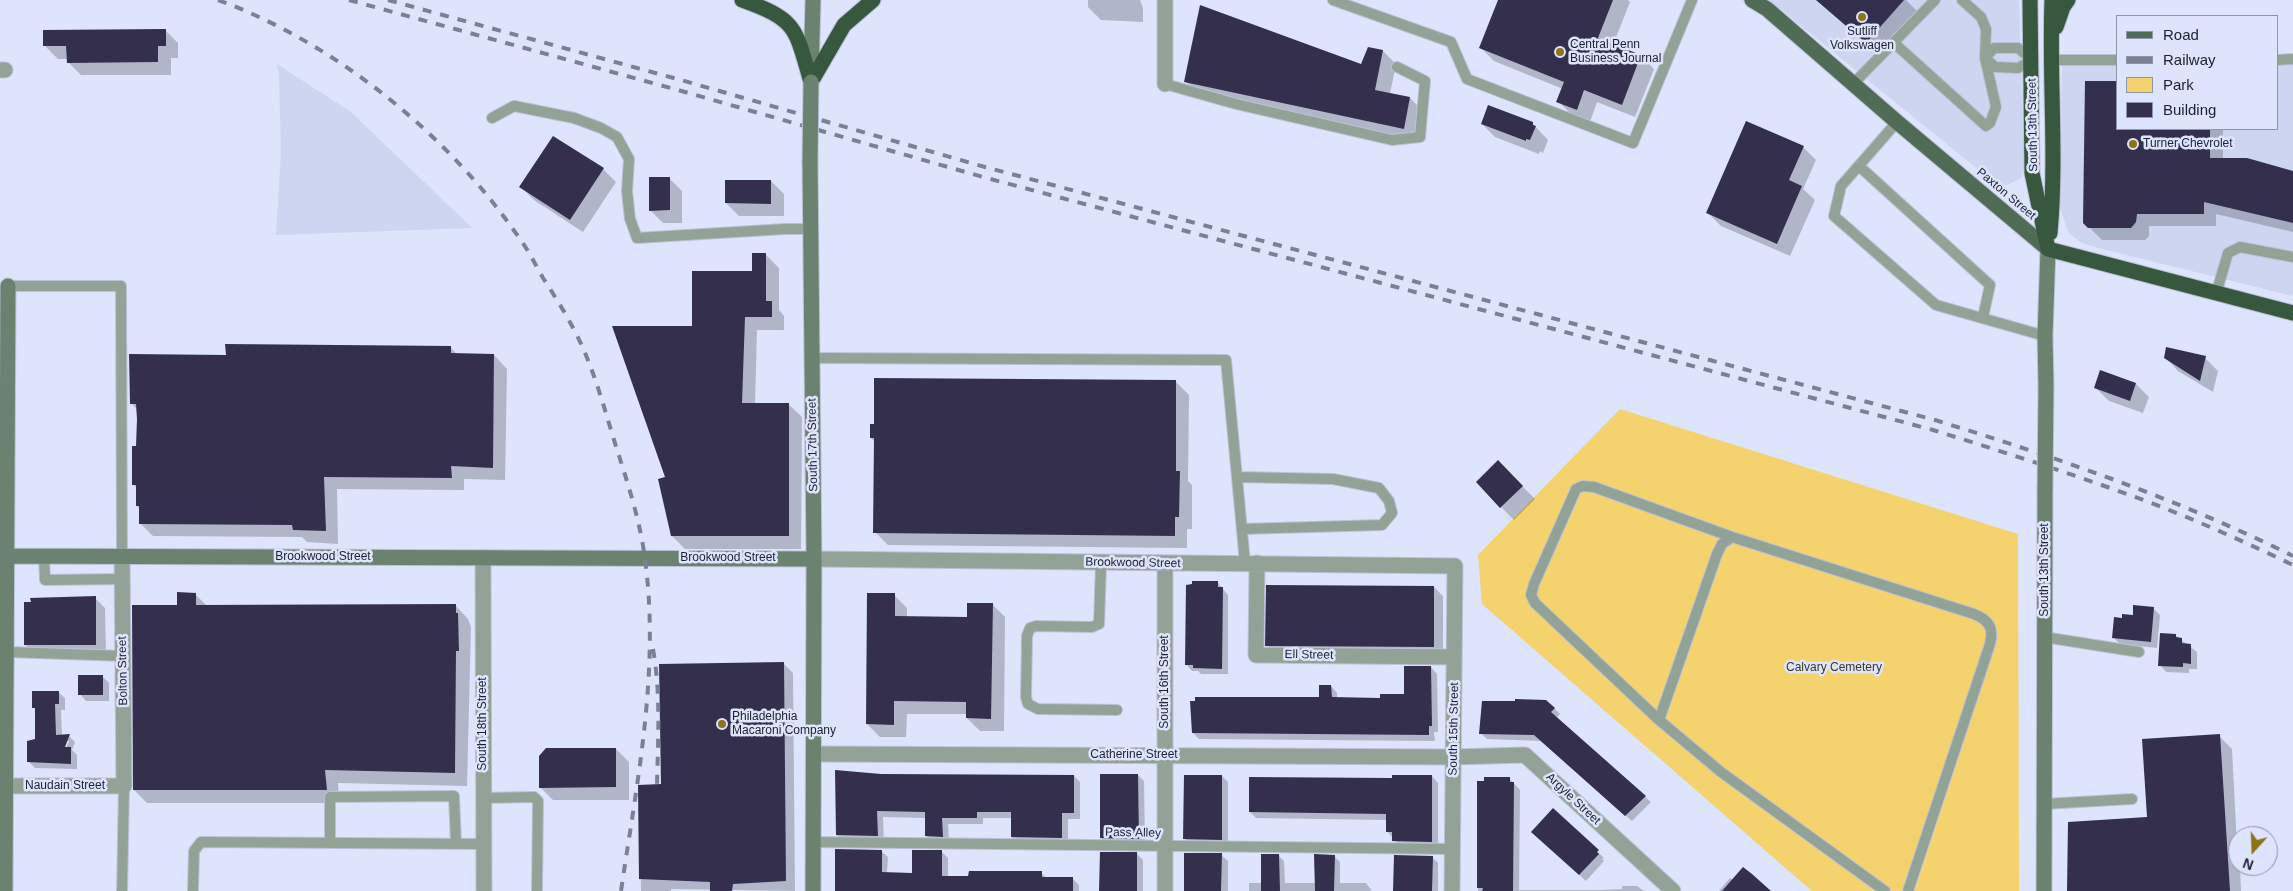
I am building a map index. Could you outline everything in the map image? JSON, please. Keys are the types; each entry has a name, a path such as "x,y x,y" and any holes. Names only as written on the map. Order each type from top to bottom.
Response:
{"highway":[{"path":"742,0 768,9 787,21 797,37 811,82"},
{"path":"811,82 844,25 873,0"},
{"name":"South 13th Street","path":"2030,0 2032,173 2048,249"},
{"name":"South 13th Street","path":"2048,249 2053,198 2050,60 2052,0"},
{"path":"2050,43 2063,7 2068,0"},
{"name":"Paxton Street","path":"2048,249 2293,313"}],"main road":[{"name":"South 17th Street","path":"813,0 810,162 814,558 813,891"},
{"name":"Paxton Street","path":"1752,0 1767,9 2048,249"},
{"name":"South 13th Street","path":"2044,891 2045,336 2048,249"},
{"path":"4,286 4,556 8,652 5,891"},
{"name":"Brookwood Street","path":"4,556 814,558"}],"street":[{"path":"1165,0 1165,84"},
{"name":"Bolton Street","path":"122,557 124,786"},
{"name":"South 18th Street","path":"483,558 484,891"},
{"name":"Brookwood Street","path":"814,558 1165,564 1251,563 1455,566"},
{"name":"Ell Street","path":"1251,563 1256,655 1454,657"},
{"name":"South 16th Street","path":"1165,564 1165,891"},
{"name":"South 15th Street","path":"1452,891 1455,566"},
{"name":"Catherine Street","path":"814,754 1454,757"},
{"name":"Argyle Street","path":"1454,757 1525,755 1673,891"},
{"name":"Naudain Street","path":"7,786 124,786"}],"lane":[{"path":"1333,0 1451,42 1467,79 1633,143 1692,0"},
{"path":"1853,84 1936,0"},
{"path":"1894,43 1986,126 1993,120 1996,107 1985,58 1986,29 1981,17 1962,0"},
{"path":"1994,48 2018,48 2032,60 2018,68 1995,67 1985,58 1994,48"},
{"path":"2278,60 2293,59"},
{"path":"2050,60 2116,60"},
{"path":"1165,84 1236,104 1392,140 1420,137 1425,81 1397,67"},
{"path":"492,118 514,106 574,118 601,128 617,137 629,159 628,191 630,219 637,238 785,228 811,229"},
{"path":"1897,122 1842,186 1834,216 1936,305 2045,336"},
{"path":"1859,166 1990,284 1983,317"},
{"path":"2216,294 2228,253 2240,246 2293,257"},
{"path":"4,286 121,286 122,557"},
{"path":"812,358 1226,360 1242,529 1251,563"},
{"path":"1238,478 1333,479 1379,488 1389,501 1392,513 1382,525 1242,529"},
{"path":"1885,891 1720,772 1659,720 1535,603 1531,595 1534,584 1574,492 1583,486 1594,487 1732,537 1984,618 1992,632 1990,644 1908,891"},
{"path":"1659,720 1717,554 1722,544 1732,537"},
{"path":"44,556 45,580 122,579"},
{"path":"1101,563 1099,624 1092,627 1036,626 1030,628 1027,636 1026,697 1028,704 1038,708 1117,710"},
{"path":"2044,637 2139,652"},
{"path":"8,652 122,656"},
{"path":"122,891 124,786"},
{"path":"330,842 330,797 454,796 456,844"},
{"path":"483,798 534,797 538,801 537,891"},
{"path":"2044,804 2132,799"},
{"path":"193,891 194,851 201,842 484,844"},
{"name":"Pass Alley","path":"813,842 1452,849"}],"shaded area":[{"path":"1769,0 2019,0 2024,167 2021,178 2007,185 1996,184"},
{"path":"2278,63 2293,63 2293,296 2094,247 2080,242 2069,233 2060,208 2062,64 2116,64 2116,130 2278,130"},
{"path":"277,64 351,112 472,228 276,235 281,153"}],"green space":[{"name":"Calvary Cemetery","path":"1620,409 2018,534 2019,891 1812,891 1482,604 1478,555"}],"building":[{"name":"Central Penn Business Journal","path":"1498,0 1613,0 1598,38 1641,55 1622,105 1584,90 1577,110 1556,102 1564,82 1479,48"},
{"name":"Sutliff Volkswagen","path":"1816,0 1904,0 1866,43"},
{"path":"1200,5 1361,64 1368,47 1383,50 1375,90 1410,97 1404,129 1184,82"},
{"path":"166,29 166,46 158,46 158,62 67,63 66,46 43,46 43,30"},
{"name":"Turner Chevrolet","path":"2085,81 2116,81 2116,130 2210,130 2210,158 2247,158 2293,171 2293,223 2204,202 2204,214 2137,214 2136,222 2131,228 2088,228 2083,223"},
{"path":"1488,105 1533,122 1533,125 1536,126 1530,140 1526,139 1526,141 1481,124"},
{"path":"1746,121 1804,146 1789,180 1802,186 1777,244 1706,213"},
{"path":"553,136 604,168 570,220 519,187"},
{"path":"649,177 670,177 670,210 649,211"},
{"path":"725,180 771,180 771,204 725,203"},
{"path":"752,253 766,253 766,301 772,301 772,317 745,317 742,403 789,403 789,536 671,536 658,479 665,477 612,326 692,326 692,271 752,271"},
{"path":"225,344 451,346 451,353 494,354 493,468 451,466 452,478 324,477 326,531 293,530 292,525 139,524 139,506 136,506 136,485 132,485 132,446 136,446 137,419 136,404 130,404 129,354 226,355"},
{"path":"2166,347 2206,356 2200,381 2164,358"},
{"path":"2100,370 2136,383 2130,401 2094,388"},
{"path":"874,378 1176,380 1176,471 1180,471 1179,517 1175,517 1175,536 873,533 874,438 870,438 870,424 874,424"},
{"path":"1498,460 1523,486 1500,508 1476,482"},
{"path":"1192,581 1218,581 1218,587 1223,587 1222,669 1193,668 1193,665 1185,665 1186,585 1192,584"},
{"path":"1266,585 1434,586 1434,647 1265,646"},
{"path":"177,592 196,593 196,605 456,604 459,651 456,651 455,773 325,770 327,790 133,790 132,605 177,605"},
{"path":"867,593 895,593 895,616 967,617 967,603 993,603 991,719 966,718 966,702 894,701 894,725 866,724"},
{"path":"96,596 96,645 24,645 24,602 31,602 30,598"},
{"path":"2133,605 2154,607 2151,642 2112,638 2114,617 2122,618 2122,614 2133,615"},
{"path":"2160,633 2176,634 2176,637 2182,638 2182,643 2191,644 2191,664 2183,663 2183,667 2158,666"},
{"name":"Philadelphia Macaroni Company","path":"784,662 786,881 733,884 732,891 710,891 710,882 639,879 638,785 661,784 659,664"},
{"path":"1404,666 1431,666 1432,726 1429,726 1429,735 1192,733 1190,701 1195,701 1195,697 1319,697 1319,685 1331,685 1332,697 1380,698 1380,694 1404,694"},
{"path":"78,675 103,675 103,695 78,695"},
{"path":"32,691 59,691 59,704 55,704 56,735 70,734 65,747 71,747 71,764 27,762 27,741 35,739 35,708 32,708"},
{"path":"1515,699 1546,700 1555,708 1551,712 1646,796 1625,816 1534,735 1479,734 1482,701 1515,701"},
{"path":"2220,734 2230,891 2067,891 2068,822 2147,817 2142,739"},
{"path":"546,748 616,748 616,787 539,788 539,756"},
{"path":"835,770 881,774 1074,775 1074,813 1062,813 1062,838 1011,837 1011,812 977,812 977,818 942,818 943,837 925,836 925,812 877,811 878,836 836,835"},
{"path":"1100,774 1138,774 1139,839 1100,838"},
{"path":"1184,775 1222,775 1222,840 1183,839"},
{"path":"1392,775 1432,775 1432,842 1392,841 1392,832 1386,832 1386,814 1249,812 1249,777 1392,778"},
{"path":"1484,777 1510,777 1510,782 1514,782 1513,891 1482,891 1483,888 1477,888 1477,781 1484,781"},
{"path":"1553,808 1599,850 1597,852 1599,854 1579,875 1531,832"},
{"path":"835,849 882,850 882,872 912,873 912,850 942,850 942,876 968,876 969,871 1042,871 1042,877 1073,877 1073,891 835,891"},
{"path":"1100,852 1137,852 1137,891 1099,891"},
{"path":"1184,853 1222,853 1221,891 1184,891"},
{"path":"1261,854 1279,854 1280,891 1261,891"},
{"path":"1314,854 1335,855 1334,891 1315,891"},
{"path":"1394,855 1433,856 1432,891 1393,891"},
{"path":"1743,867 1752,874 1771,891 1722,891"}],"railway":[{"path":"218,0 261,18 303,40 344,65 421,126 455,159 487,195 519,237 580,341 599,391 636,514 643,544 649,601 650,642 645,726 621,891"},
{"path":"349,0 678,90 983,177 1933,430 2040,464 2146,501 2293,565"},
{"path":"388,0 681,80 985,167 1935,420 2027,449 2162,498 2250,535 2293,556"},
{"path":"653,649 658,700 657,784"}],"place":[{"name":"Sutliff Volkswagen","path":"1862,17"},
{"name":"Central Penn Business Journal","path":"1560,52"},
{"name":"Turner Chevrolet","path":"2133,144"},
{"name":"Philadelphia Macaroni Company","path":"722,724"}]}
